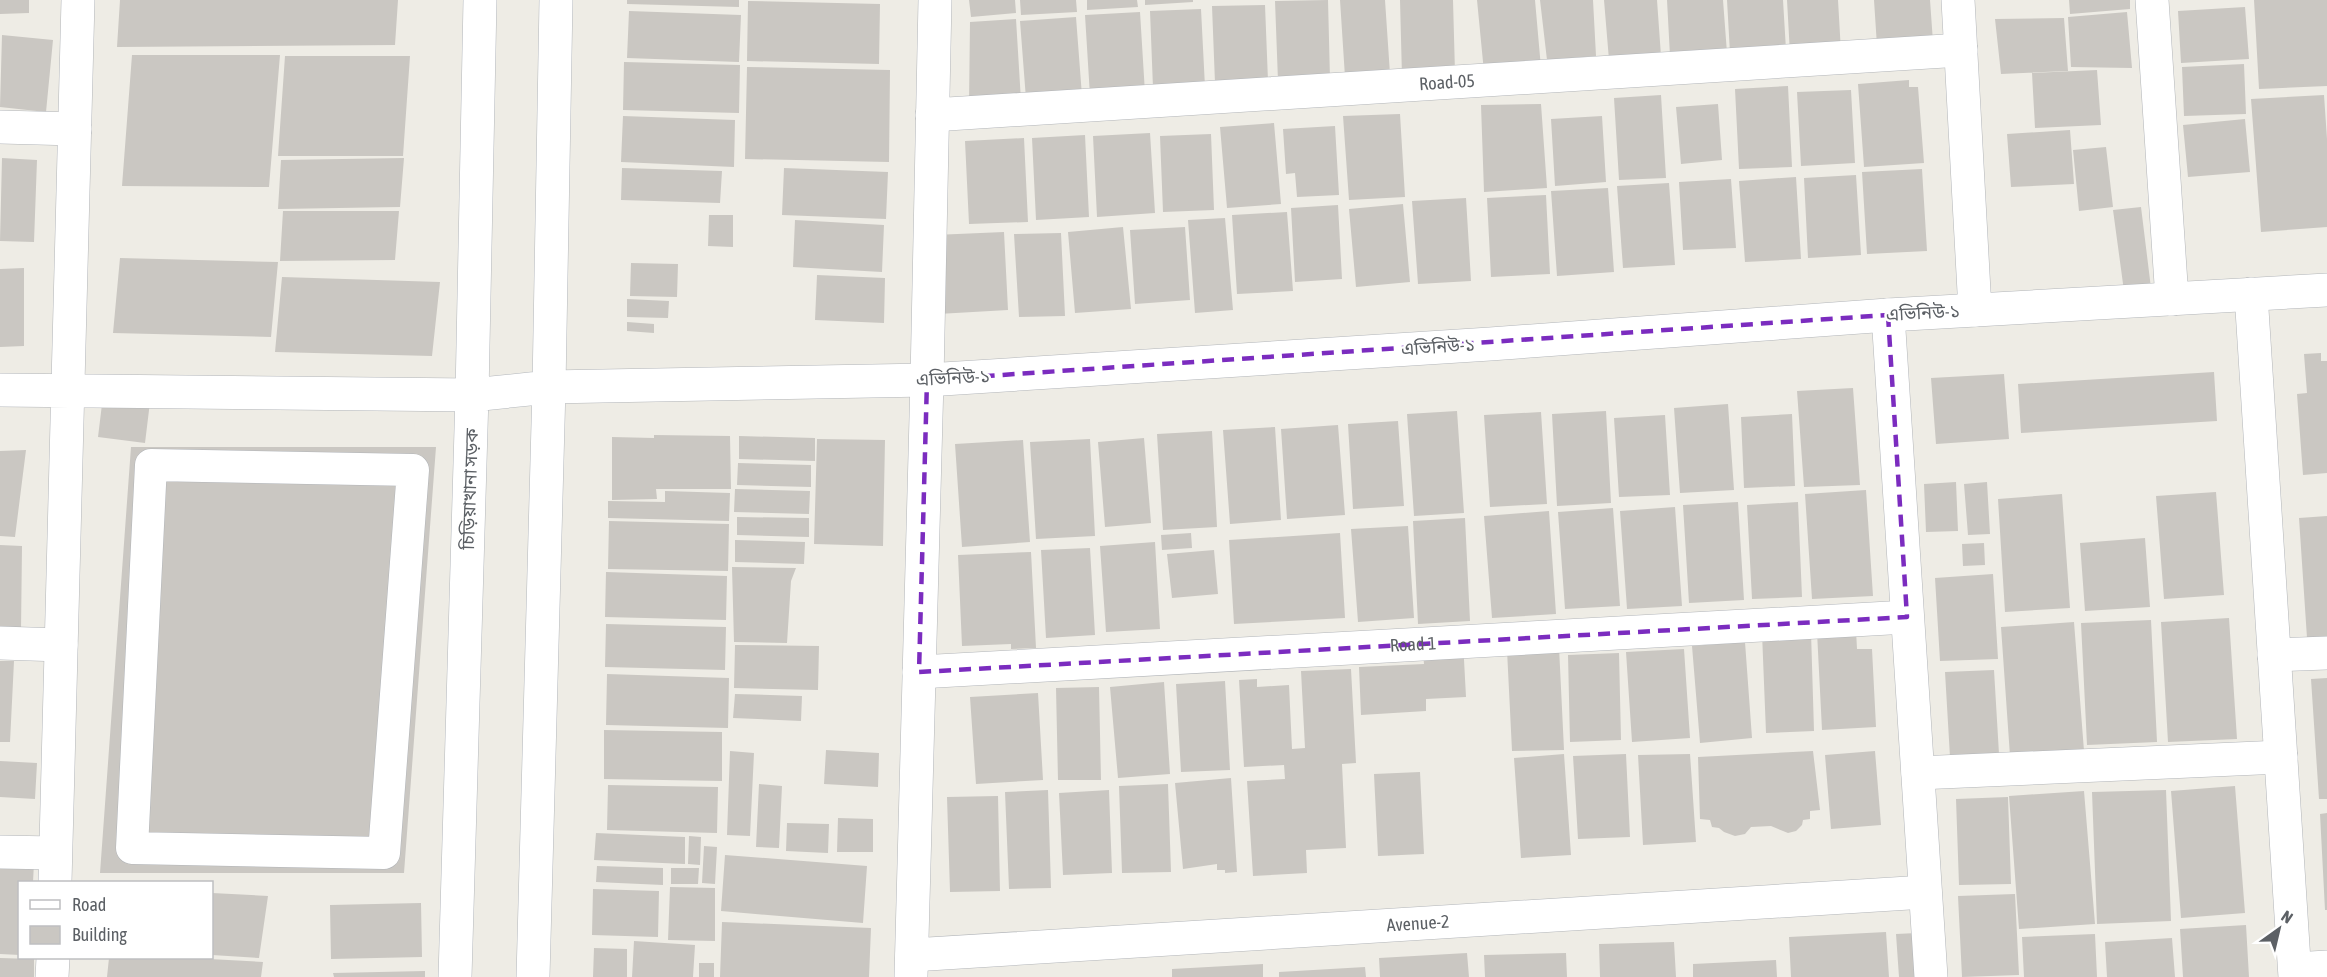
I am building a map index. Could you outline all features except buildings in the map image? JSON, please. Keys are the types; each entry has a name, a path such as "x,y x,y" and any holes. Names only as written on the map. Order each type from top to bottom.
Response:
{"street":[{"path":"0,852 55,868 78,0"},
{"name":"চিড়িয়াখানা সড়ক","path":"455,977 472,396 480,0"},
{"path":"533,977 549,387 556,0"},
{"path":"912,966 934,0"},
{"path":"1958,0 1975,310"},
{"path":"2152,0 2172,299"},
{"name":"Road-05","path":"932,115 1961,50"},
{"path":"0,127 75,129"},
{"name":"এভিনিউ-১","path":"0,390 472,396 549,387 927,380 1490,344 1888,315 2327,290"},
{"path":"2251,294 2295,973 2327,967"},
{"path":"1888,315 1931,977"},
{"path":"151,465 413,470 384,853 132,848 151,465"},
{"name":"Road-1","path":"919,672 1907,617"},
{"path":"0,643 61,645"},
{"path":"2274,655 2327,653"},
{"path":"1918,773 2281,757"},
{"name":"Avenue-2","path":"912,966 1925,892"},
{"path":"52,977 53,959"}],"highlighted area":[{"path":"1888,315 1907,617 919,672 927,380"}]}
